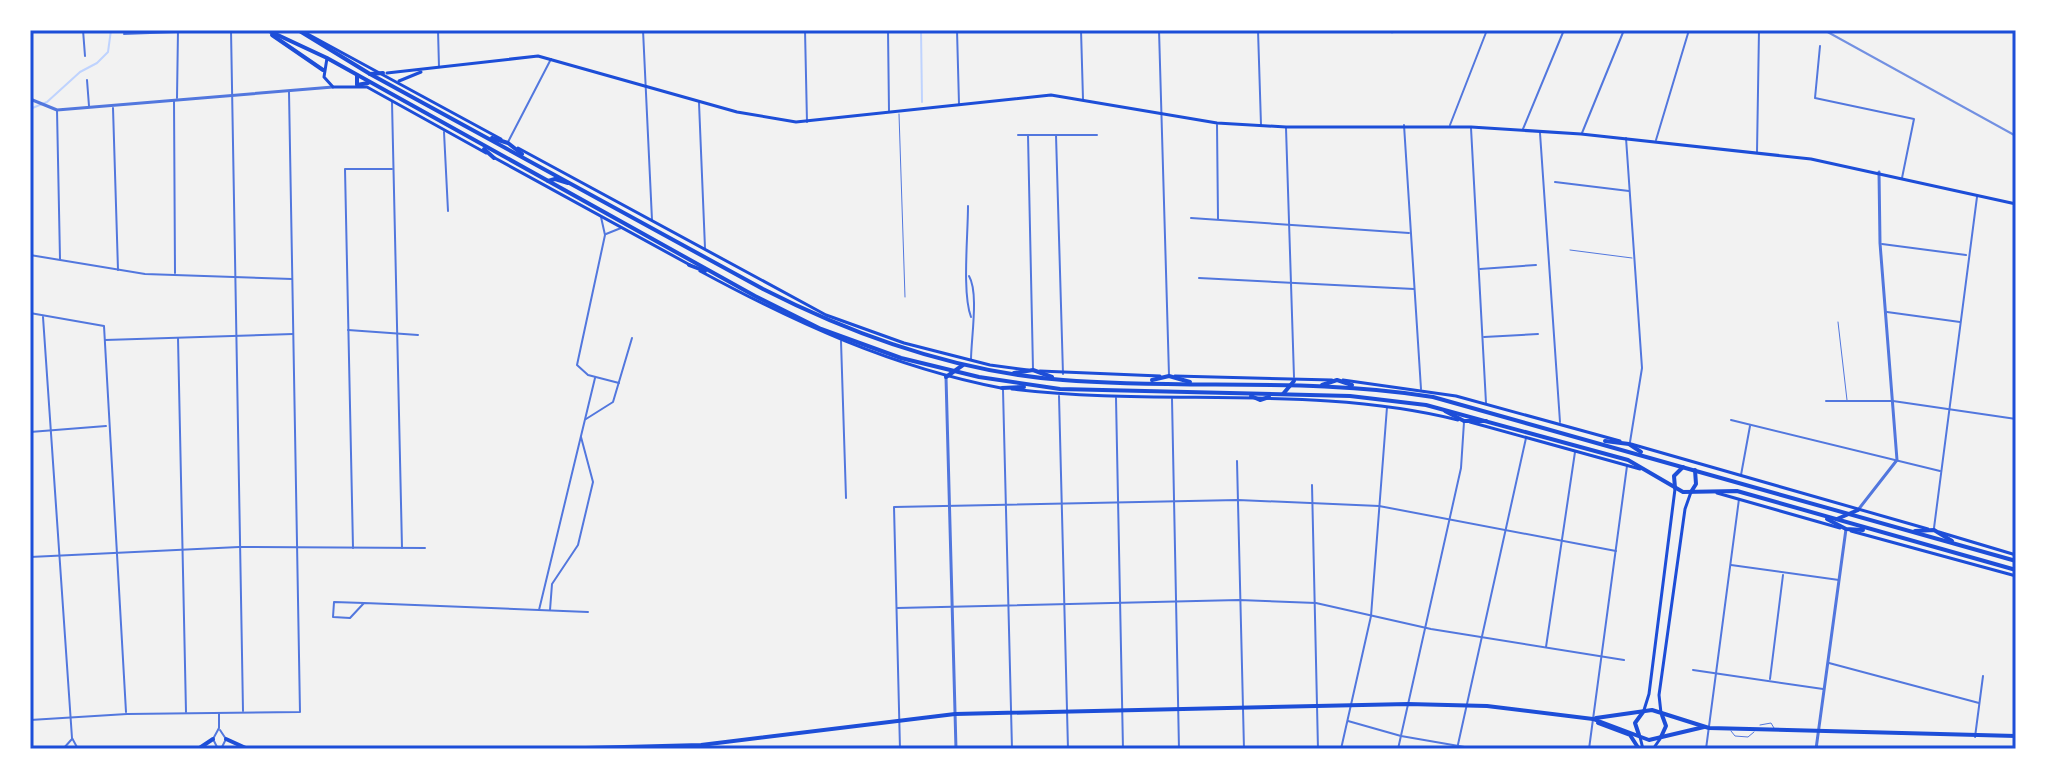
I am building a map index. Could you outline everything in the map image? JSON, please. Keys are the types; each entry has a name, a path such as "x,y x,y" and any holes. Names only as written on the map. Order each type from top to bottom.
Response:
{"highway":[{"path":"268,30 327,58 546,184 796,317 900,361"},
{"path":"268,30 323,70"},
{"path":"299,31 370,74 398,85 480,135 814,312 903,348 1006,374 1143,383 1294,384 1358,388 1453,402 1909,531 2016,558"},
{"path":"327,58 339,55"},
{"path":"370,74 383,73"},
{"path":"356,75 357,85 370,83"},
{"path":"388,92 398,85"},
{"path":"480,135 508,143 530,161"},
{"path":"476,142 494,158"},
{"path":"546,184 555,179 572,184"},
{"path":"689,265 722,278"},
{"path":"796,317 814,312"},
{"path":"869,348 951,371 1032,386"},
{"path":"946,377 964,365"},
{"path":"1006,374 1033,370 1062,377"},
{"path":"1143,383 1169,376 1196,383"},
{"path":"1319,387 1337,380 1358,388"},
{"path":"1281,396 1294,384"},
{"path":"1002,388 1032,386 1369,398 1440,408 1628,460 1675,489 1705,493 1737,491 2016,573"},
{"path":"1249,395 1260,400 1272,395"},
{"path":"1440,408 1464,421 1493,422"},
{"path":"1593,440 1629,444 1646,456"},
{"path":"1675,489 1674,476 1683,467"},
{"path":"1691,492 1696,484 1695,470"},
{"path":"1834,519 1858,510"},
{"path":"1817,515 1846,529 1872,530"},
{"path":"1909,531 1934,530 1957,544"},
{"path":"547,749 701,745 955,714 1408,704 1466,705 1593,719 1643,712 1661,713 1706,728"},
{"path":"1640,737 1635,723 1643,712"},
{"path":"1660,738 1666,726 1661,713"},
{"path":"1593,719 1640,737 1660,738 1706,728 2016,736"},
{"path":"1593,719 1630,735 1641,749"},
{"path":"198,749 213,739"},
{"path":"226,739 248,749"}],"main road":[{"path":"299,31 313,34 383,73 398,85 814,312 865,331 971,360 1033,370"},
{"path":"383,73 530,56 551,59 760,118 807,122 1051,95 1217,123 1286,127 1450,126 1656,140 1757,152 1879,172 2016,204"},
{"path":"327,58 324,77 333,87 357,85 392,101 785,317 841,341 946,377 1059,395 1387,406 1464,421 1651,472"},
{"path":"398,85 406,76 432,69"},
{"path":"1062,377 1169,376 1294,384 1337,380 1421,389 1486,403 1934,530 2016,558"},
{"path":"1643,712 1649,699 1675,489"},
{"path":"1661,713 1659,695 1685,509 1691,492"},
{"path":"1705,493 1739,498 2016,573"},
{"path":"1640,737 1641,749"},
{"path":"1653,749 1660,738"}],"street":[{"path":"83,30 85,56"},
{"path":"231,30 243,713"},
{"path":"438,30 439,68"},
{"path":"643,30 652,222"},
{"path":"805,30 807,122"},
{"path":"888,30 889,113"},
{"path":"957,30 959,105"},
{"path":"1081,30 1083,99"},
{"path":"1159,30 1169,376"},
{"path":"1258,30 1261,126"},
{"path":"1450,126 1487,30"},
{"path":"1522,131 1564,30"},
{"path":"1581,134 1624,30"},
{"path":"1656,140 1689,30"},
{"path":"1757,152 1759,30"},
{"path":"124,34 178,31 175,274"},
{"path":"1820,46 1815,98 1914,119 1902,178"},
{"path":"508,143 551,59"},
{"path":"318,88 324,77"},
{"path":"87,80 89,107"},
{"path":"30,99 57,110 333,87"},
{"path":"30,720 127,714 300,712 289,90"},
{"path":"392,101 402,548"},
{"path":"699,102 706,251"},
{"path":"113,105 118,271"},
{"path":"57,110 60,260"},
{"path":"1217,123 1218,220"},
{"path":"1404,125 1421,389"},
{"path":"1286,127 1294,384"},
{"path":"1471,127 1486,403"},
{"path":"444,130 448,211"},
{"path":"1540,132 1560,425"},
{"path":"1018,135 1097,135"},
{"path":"1028,135 1033,370"},
{"path":"1056,135 1062,377"},
{"path":"1626,138 1642,368 1629,444"},
{"path":"353,548 345,169 393,169"},
{"path":"1858,510 1897,461 1880,243 1879,172"},
{"path":"1555,182 1629,191"},
{"path":"1934,530 1977,196"},
{"path":"968,206 969,275 966,304 971,317"},
{"path":"600,216 605,235 577,360 581,371 595,378 619,383"},
{"path":"1191,218 1411,233"},
{"path":"605,235 621,228"},
{"path":"1880,243 1968,256"},
{"path":"30,255 118,271 293,279"},
{"path":"1479,269 1536,265"},
{"path":"969,275 975,294 971,317 971,360"},
{"path":"1199,278 1415,290"},
{"path":"1886,312 1960,322"},
{"path":"30,313 104,326 107,426 127,714"},
{"path":"42,315 72,738 78,749"},
{"path":"348,330 418,335"},
{"path":"105,340 294,334"},
{"path":"1483,337 1538,334"},
{"path":"178,338 186,713"},
{"path":"585,419 610,405 632,338"},
{"path":"841,341 846,498"},
{"path":"946,377 956,749"},
{"path":"539,611 595,378"},
{"path":"1002,388 1012,749"},
{"path":"1059,395 1068,749"},
{"path":"1116,397 1123,749"},
{"path":"1172,399 1179,749"},
{"path":"1826,401 1893,401 2016,419"},
{"path":"1341,749 1371,616 1387,406"},
{"path":"1731,420 1942,472"},
{"path":"1398,749 1461,468 1464,421"},
{"path":"1741,476 1750,425"},
{"path":"30,432 107,426"},
{"path":"550,611 552,584 578,545 593,482 581,436"},
{"path":"1457,748 1526,437"},
{"path":"1545,650 1575,451"},
{"path":"1237,461 1244,749"},
{"path":"1589,749 1627,466"},
{"path":"1312,485 1318,749"},
{"path":"1706,749 1706,728 1739,498"},
{"path":"900,749 894,507 1238,500 1379,506 1561,543 1616,551"},
{"path":"1816,749 1846,529"},
{"path":"30,557 239,547 425,548"},
{"path":"1730,565 1839,580"},
{"path":"1770,681 1784,572"},
{"path":"896,608 1239,600 1316,603 1426,628 1545,650 1624,660"},
{"path":"364,603 350,618 333,617 334,602 364,603 539,611 588,612"},
{"path":"1827,663 1979,703"},
{"path":"1693,670 1824,689"},
{"path":"1975,737 1983,676"},
{"path":"219,713 219,728 213,739 220,749 226,739 219,728"},
{"path":"1347,721 1401,736 1476,749"},
{"path":"63,749 72,738"}],"lane":[{"path":"899,112 905,297"},
{"path":"1570,250 1634,258"},
{"path":"1838,322 1847,400"}],"waterway":[{"path":"30,109 47,102 80,72 97,63 108,52 111,30"},
{"path":"921,30 922,102"},
{"path":"1392,33 1395,30"}],"railway":[{"path":"1824,30 2016,136"}]}
